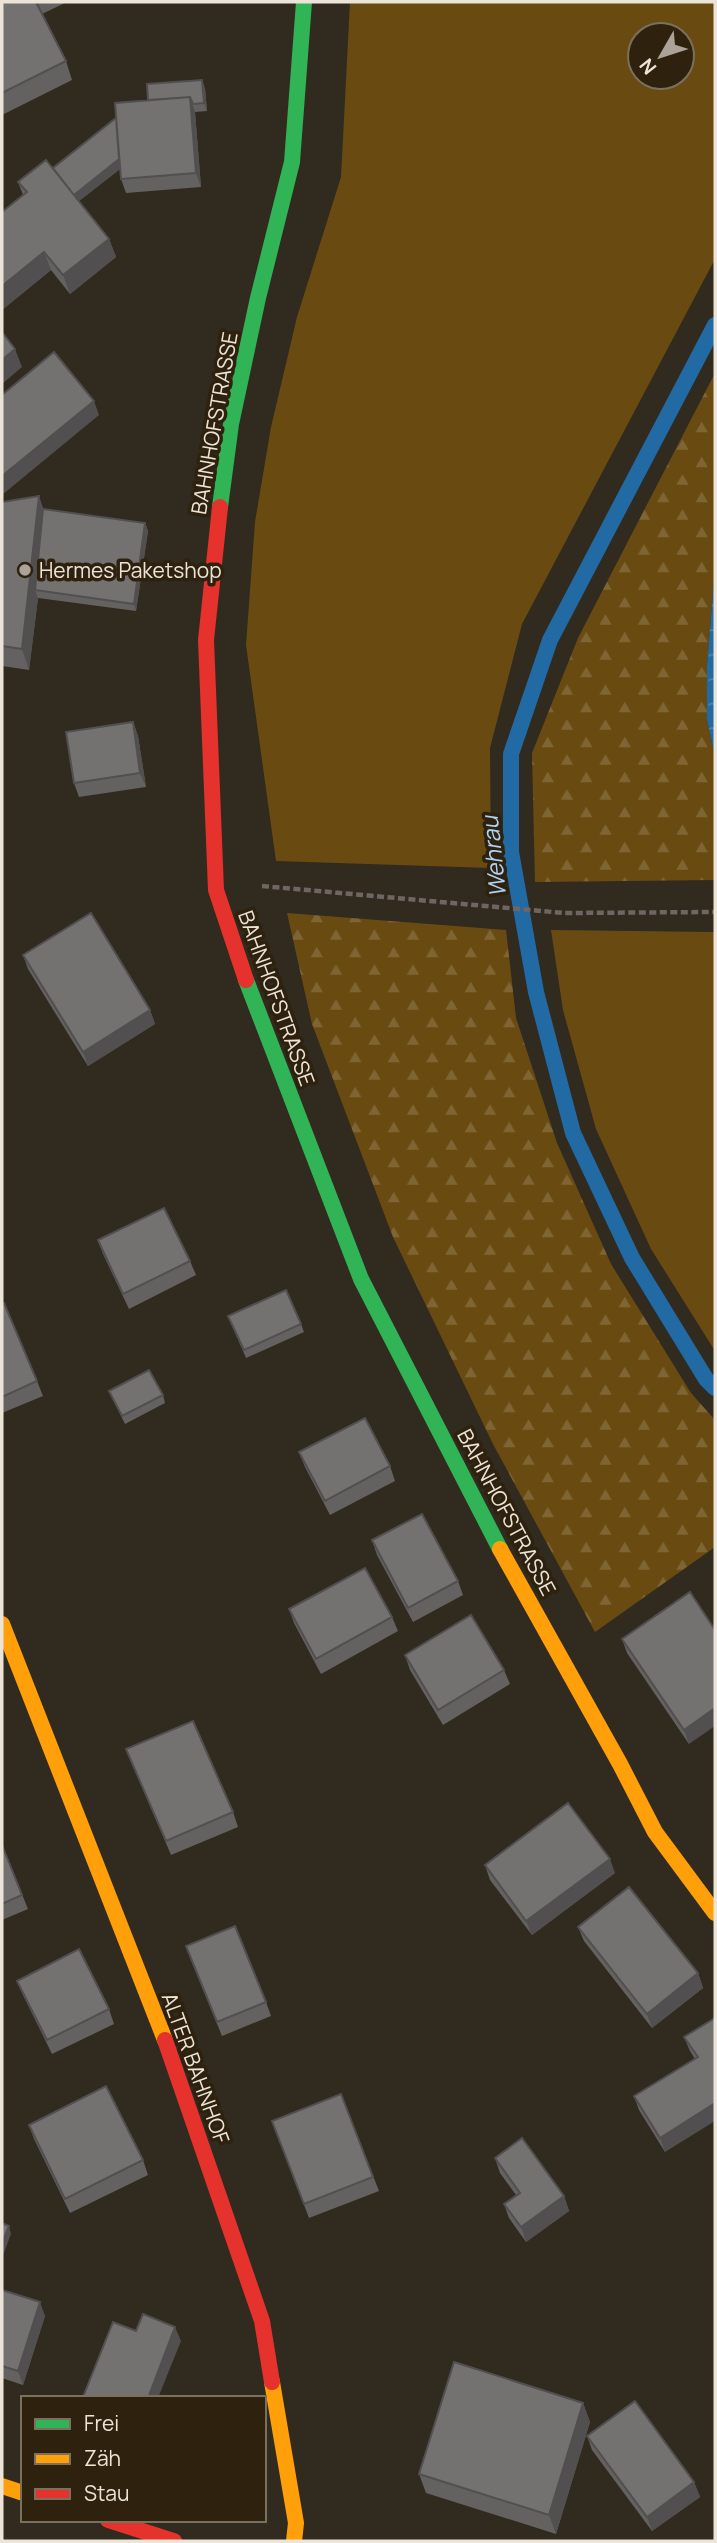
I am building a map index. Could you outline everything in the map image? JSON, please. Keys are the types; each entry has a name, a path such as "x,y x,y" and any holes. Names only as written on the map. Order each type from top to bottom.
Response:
{"main road":[{"name":"BAHNHOFSTRASSE","path":"304,2 292,162 258,298 231,424 206,640 216,890 245,978 361,1279 500,1548 655,1832 715,1913"},
{"name":"ALTER BAHNHOF","path":"2,1623 179,2077 262,2320 296,2523 294,2541"},
{"path":"2,2486 21,2492"},
{"path":"114,2522 174,2541"}],"path":[{"path":"214,875 277,889 564,913 715,912"}],"green space":[{"path":"350,2 715,2 715,259 522,624 490,748 491,868 276,861 246,645 255,522 271,427 297,317 341,177"},
{"path":"715,373 715,568 707,665 707,720 715,756 715,880 535,882 532,753 578,638"},
{"path":"287,913 506,930 516,1018 557,1143 611,1264 691,1393 715,1420 715,1547 595,1632 493,1444 393,1237 312,1024"},
{"path":"551,930 715,932 715,1351 651,1249 596,1129 563,1010"}],"water":[{"path":"715,568 715,756 707,720 707,665"}],"building":[{"path":"2,2 36,2 66,61 2,93"},
{"path":"202,80 204,103 193,104 190,97 148,100 147,84"},
{"path":"190,97 196,173 121,179 115,103"},
{"path":"116,118 119,159 74,195 53,168"},
{"path":"46,160 109,239 63,275 44,252 2,286 2,212 27,192 18,182"},
{"path":"2,332 15,349 2,360"},
{"path":"54,352 94,401 2,476 2,395"},
{"path":"39,496 22,649 2,646 2,502"},
{"path":"43,509 145,523 134,604 35,590"},
{"path":"133,722 140,773 74,783 66,732"},
{"path":"91,913 150,1010 83,1052 23,955"},
{"path":"164,1208 190,1261 123,1294 98,1240"},
{"path":"286,1290 301,1324 244,1350 228,1316"},
{"path":"4,1303 37,1381 2,1397 2,1304"},
{"path":"149,1370 163,1395 122,1416 109,1391"},
{"path":"365,1418 390,1466 325,1501 299,1452"},
{"path":"422,1514 458,1581 408,1608 372,1540"},
{"path":"365,1568 392,1617 316,1659 289,1609"},
{"path":"690,1592 715,1630 715,1708 684,1730 622,1639"},
{"path":"471,1615 504,1670 438,1710 405,1655"},
{"path":"193,1721 233,1812 166,1841 126,1749"},
{"path":"568,1803 610,1859 526,1921 485,1865"},
{"path":"2,1845 22,1895 2,1904"},
{"path":"629,1887 698,1973 647,2014 578,1927"},
{"path":"235,1926 266,2002 217,2022 186,1946"},
{"path":"79,1949 109,2009 47,2040 17,1981"},
{"path":"715,2018 715,2103 660,2138 634,2096 698,2057 684,2037"},
{"path":"106,2086 143,2160 65,2199 29,2125"},
{"path":"341,2094 373,2177 304,2204 272,2121"},
{"path":"522,2138 564,2196 521,2227 504,2204 520,2193 495,2158"},
{"path":"2,2223 9,2226 2,2243"},
{"path":"2,2290 40,2302 18,2371 2,2366"},
{"path":"143,2314 175,2327 149,2396 83,2396 113,2322 136,2331"},
{"path":"454,2362 583,2403 549,2515 419,2474"},
{"path":"635,2401 694,2482 647,2517 587,2436"}],"waterway":[{"name":"Wehrau","path":"715,325 550,640 511,754 511,852 536,992 573,1133 632,1258 706,1379 715,1388"}],"traffic: fast":[{"path":"220,507 231,424 258,298 292,162 304,2"},
{"path":"246,980 361,1279 500,1549"}],"traffic: slow":[{"path":"500,1549 655,1832 715,1913"},
{"path":"2,1624 165,2040"},
{"path":"272,2382 296,2523 294,2541"},
{"path":"2,2486 21,2492"}],"traffic: jam":[{"path":"220,507 206,640 216,890 246,980"},
{"path":"165,2040 262,2321 272,2382"},
{"path":"114,2522 174,2541"}],"place":[{"name":"Hermes Paketshop","path":"25,570"}]}
